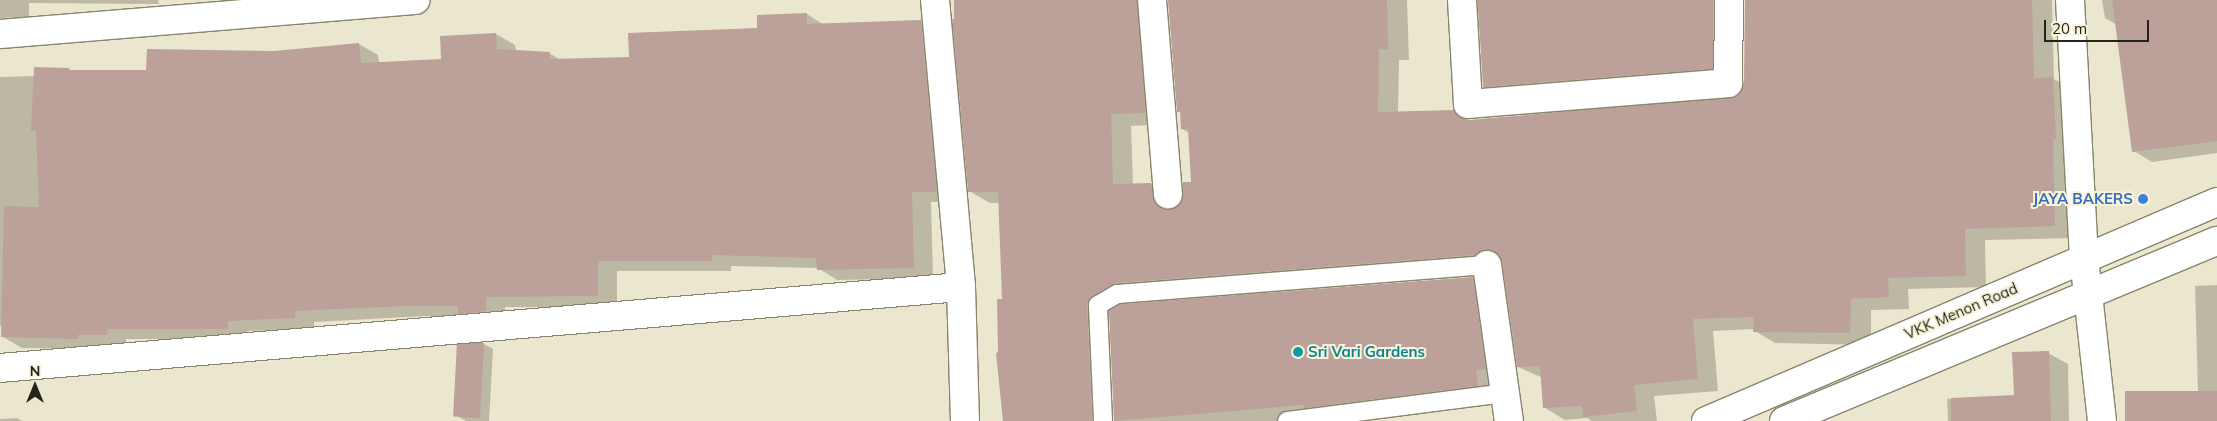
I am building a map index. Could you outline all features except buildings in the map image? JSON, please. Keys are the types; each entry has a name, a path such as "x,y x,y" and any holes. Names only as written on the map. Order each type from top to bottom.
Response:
{"street":[{"path":"0,34 416,0"},
{"path":"935,0 961,288 965,421"},
{"path":"1152,0 1168,194"},
{"path":"1462,0 1468,104 1728,83 1729,0"},
{"path":"2070,0 2084,258 2102,421"},
{"name":"VKK Menon Road","path":"1706,421 2217,202"},
{"path":"1784,421 2087,296 2217,240"},
{"path":"1486,265 1509,421"},
{"path":"0,368 961,288"}],"lane":[{"path":"1103,421 1098,305 1117,294 1486,265"},
{"path":"1287,421 1506,393"}],"place":[{"name":"JAYA BAKERS","path":"2143,199"},
{"name":"Sri Vari Gardens","path":"1298,352"}]}
